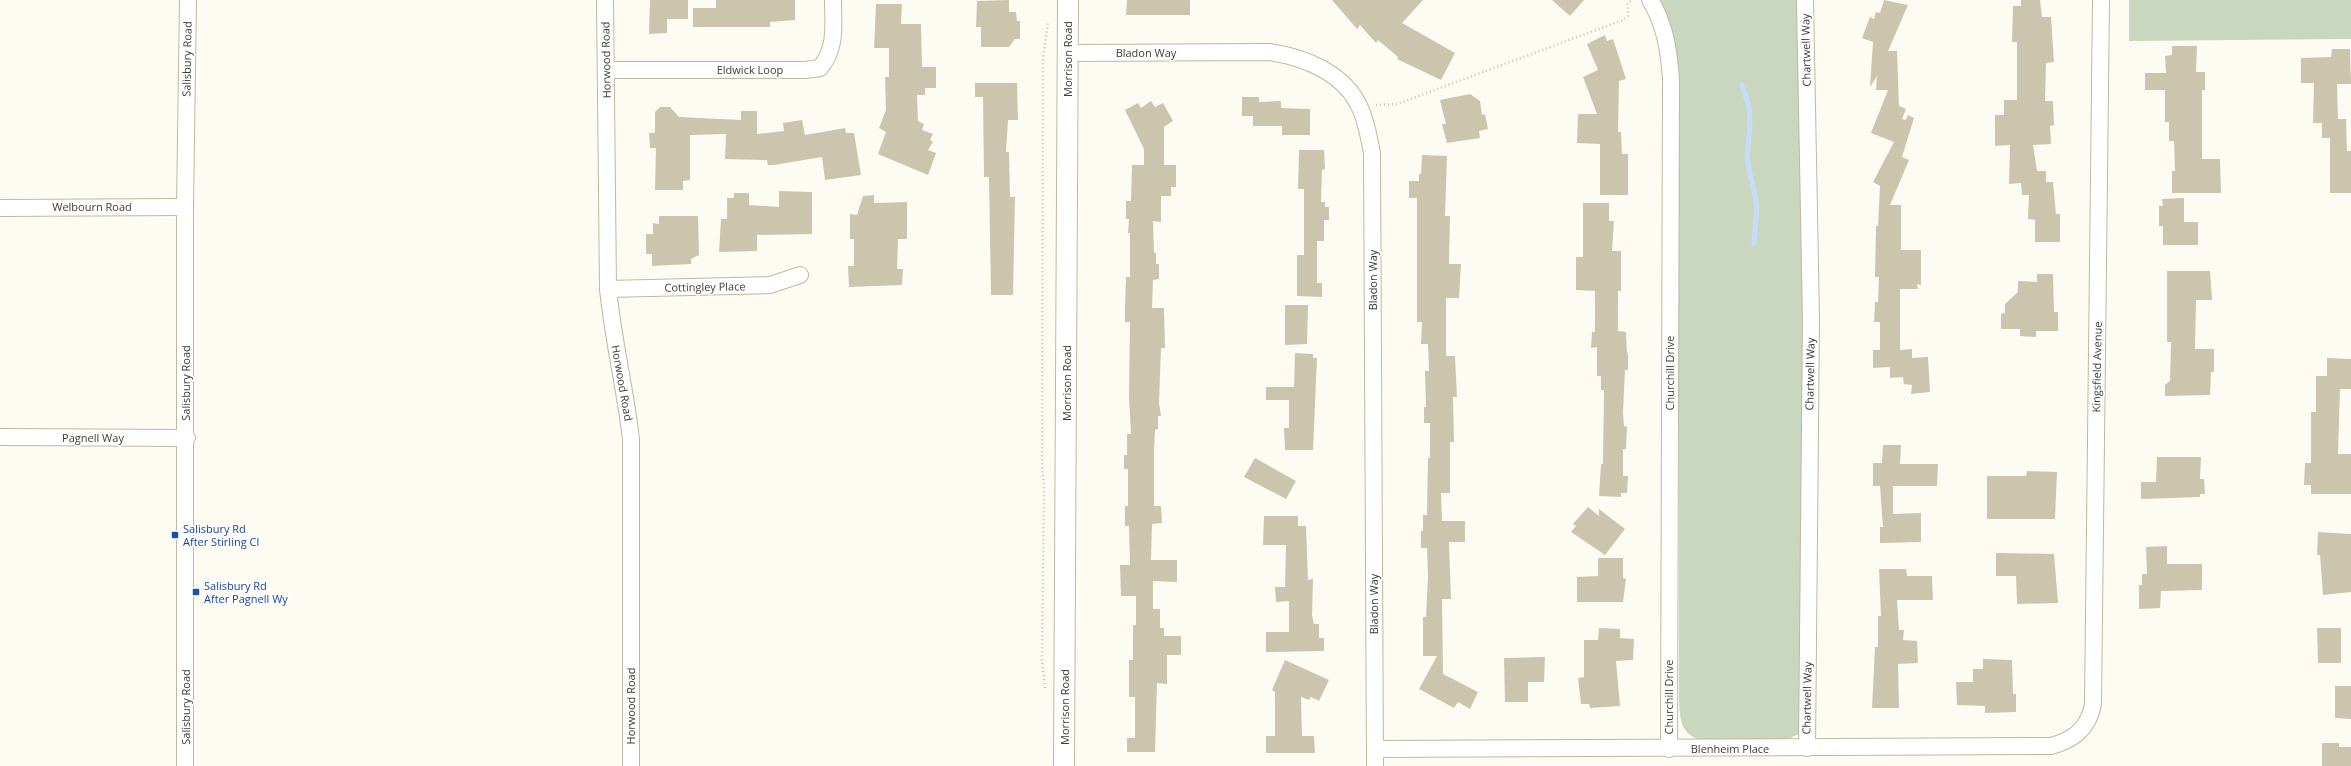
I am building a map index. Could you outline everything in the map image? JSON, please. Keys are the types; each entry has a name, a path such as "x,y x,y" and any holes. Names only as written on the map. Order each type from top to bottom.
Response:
{"main road":[{"name":"Morrison Road","path":"1064,766 1068,0"}],"street":[{"name":"Salisbury Road","path":"185,766 185,207 188,0"},
{"name":"Horwood Road","path":"605,0 607,70 608,289 612,328 627,399 631,439 631,766"},
{"name":"Eldwick Loop","path":"607,70 805,70 820,68 830,57 833,42 833,0"},
{"name":"Churchill Drive","path":"1650,0 1660,19 1666,38 1671,79 1669,749"},
{"name":"Chartwell Way","path":"1805,0 1811,320 1807,748"},
{"name":"Kingsfield Avenue","path":"2082,731 2090,716 2094,704 2101,0"},
{"name":"Bladon Way","path":"1068,53 1269,52 1291,56 1338,79 1351,92 1360,108 1372,153 1375,766"},
{"name":"Welbourn Road","path":"0,208 185,207"},
{"name":"Cottingley Place","path":"608,289 770,286 800,275"},
{"name":"Pagnell Way","path":"0,437 186,438"},
{"name":"Blenheim Place","path":"1375,749 1669,749 2051,746 2073,738 2082,731"}],"path":[{"path":"1360,108 1368,104 1390,106 1397,104 1623,20 1628,16 1628,3 1632,0"},
{"path":"1045,693 1042,661 1044,487 1042,468 1043,58 1048,17"}],"green space":[{"path":"1659,0 1797,0 1811,302 1801,733 1784,741 1700,740 1688,733 1682,724 1681,719 1679,700 1679,71 1666,12"},
{"path":"2129,0 2351,0 2351,39 2129,41"}],"building":[{"path":"650,0 688,0 688,19 667,19 667,33 649,34"},
{"path":"716,0 795,0 795,20 770,22 770,27 693,27 693,8 716,8"},
{"path":"1009,0 1009,12 1016,12 1017,21 1020,21 1020,39 1015,39 1009,47 981,47 981,27 976,27 977,1"},
{"path":"1127,0 1190,0 1190,15 1126,15"},
{"path":"1332,0 1423,0 1402,23 1455,53 1441,80 1397,59 1398,57 1378,40 1376,43 1360,25 1357,29"},
{"path":"1552,0 1584,0 1570,16"},
{"path":"1884,0 1908,5 1888,51 1897,51 1899,106 1906,109 1902,119 1906,120 1908,115 1914,118 1902,157 1909,160 1890,205 1901,205 1901,250 1921,250 1921,285 1917,284 1918,289 1900,289 1900,350 1912,349 1912,358 1928,357 1930,392 1911,394 1912,385 1904,384 1903,377 1890,378 1890,367 1873,368 1873,350 1880,350 1880,322 1874,322 1875,302 1878,302 1879,277 1875,277 1876,226 1878,226 1880,186 1873,182 1894,142 1871,133 1888,90 1876,90 1877,76 1870,87 1873,42 1862,38 1870,17 1874,19 1876,12 1880,13"},
{"path":"2021,0 2040,0 2042,17 2051,17 2054,62 2046,63 2045,101 2053,101 2054,125 2050,126 2051,144 2033,145 2037,171 2046,171 2046,182 2053,182 2056,214 2060,214 2060,242 2035,242 2035,220 2028,219 2029,195 2022,195 2021,183 2009,184 2010,145 1995,146 1995,115 2004,115 2004,100 2017,100 2017,42 2012,42 2013,6 2021,6"},
{"path":"876,4 902,4 901,24 921,24 922,67 936,67 936,88 925,88 925,95 917,95 918,121 924,124 922,130 933,134 930,140 933,142 928,150 936,153 928,175 878,154 886,132 879,128 886,110 885,77 889,77 889,48 874,48"},
{"path":"1605,35 1607,41 1613,39 1626,79 1619,81 1618,132 1621,132 1622,154 1628,154 1628,195 1600,195 1600,144 1577,143 1578,114 1597,114 1583,77 1598,70 1587,44"},
{"path":"2172,46 2197,46 2196,72 2205,72 2205,90 2202,90 2202,159 2220,159 2221,193 2172,193 2172,171 2175,171 2174,141 2169,141 2169,122 2165,122 2165,90 2145,90 2145,73 2166,73 2165,56 2172,55"},
{"path":"2332,49 2350,49 2351,84 2337,84 2338,119 2346,119 2347,151 2351,151 2351,193 2330,193 2330,138 2322,138 2322,123 2313,123 2314,83 2301,83 2301,58 2331,57"},
{"path":"975,83 1017,83 1018,120 1008,120 1006,152 1009,152 1010,197 1015,197 1013,295 991,295 989,177 984,177 983,97 975,97"},
{"path":"1470,94 1480,101 1482,115 1485,114 1488,129 1479,131 1480,138 1447,143 1442,124 1446,124 1440,100"},
{"path":"1242,97 1259,97 1259,102 1281,101 1281,108 1310,109 1310,135 1282,135 1282,126 1253,126 1253,116 1242,116"},
{"path":"1151,101 1155,107 1163,103 1173,121 1164,127 1164,165 1176,165 1176,187 1171,187 1171,196 1161,196 1161,222 1153,221 1154,253 1156,253 1156,264 1159,264 1159,279 1153,280 1152,308 1164,308 1165,348 1161,348 1159,403 1161,416 1158,416 1158,429 1155,430 1154,449 1154,506 1161,506 1162,523 1152,524 1151,560 1177,560 1177,582 1153,581 1153,609 1160,609 1160,628 1164,628 1164,636 1181,636 1181,655 1167,655 1167,684 1157,683 1155,752 1127,752 1127,738 1135,738 1135,697 1129,697 1129,660 1133,660 1133,625 1136,625 1136,596 1121,596 1120,565 1130,565 1129,526 1125,526 1125,506 1128,506 1128,469 1124,469 1124,455 1127,455 1127,434 1131,434 1129,398 1130,322 1125,322 1126,277 1130,277 1130,233 1128,233 1129,219 1126,219 1126,201 1131,201 1132,165 1144,165 1144,149 1125,110 1138,103 1141,108"},
{"path":"660,107 670,107 679,117 741,120 741,111 757,111 757,134 784,131 783,123 802,120 805,135 845,128 846,133 854,133 861,175 825,180 822,157 774,165 768,165 767,160 725,159 726,134 690,135 690,180 683,181 683,190 655,190 656,148 650,148 649,133 655,133 655,112"},
{"path":"1299,150 1324,150 1325,169 1322,170 1321,202 1325,202 1325,207 1329,207 1329,220 1324,220 1324,241 1317,241 1317,283 1322,283 1322,297 1297,296 1297,255 1304,255 1304,189 1298,189"},
{"path":"1422,155 1447,156 1445,216 1450,216 1449,264 1461,264 1459,298 1446,298 1446,356 1455,356 1457,397 1453,397 1454,442 1450,442 1450,493 1441,493 1442,521 1465,521 1465,542 1449,542 1451,599 1442,599 1443,674 1478,692 1470,709 1458,702 1454,708 1419,689 1437,656 1423,656 1423,617 1426,617 1428,576 1427,548 1421,548 1421,531 1423,531 1423,515 1427,515 1428,458 1430,458 1430,423 1424,423 1424,407 1426,407 1425,371 1429,371 1428,344 1421,344 1422,322 1417,322 1417,198 1409,198 1409,181 1419,181"},
{"path":"779,191 812,192 812,234 757,235 757,251 719,252 721,219 727,219 727,198 734,198 734,193 749,193 749,205 779,207"},
{"path":"874,195 874,203 907,202 907,239 898,239 897,269 903,269 902,285 849,287 848,266 854,266 854,239 850,239 850,214 857,215 863,196"},
{"path":"2184,198 2184,222 2198,222 2198,245 2163,245 2163,226 2159,226 2159,206 2163,206 2162,199"},
{"path":"1583,203 1609,203 1609,221 1614,221 1612,251 1621,251 1621,291 1618,291 1618,331 1626,332 1628,354 1628,370 1625,370 1623,413 1624,426 1627,427 1626,449 1623,449 1623,476 1628,476 1627,493 1621,493 1621,497 1599,496 1601,464 1603,464 1604,390 1601,390 1601,376 1597,376 1597,347 1591,348 1592,332 1595,332 1595,291 1576,290 1576,257 1583,257"},
{"path":"659,216 698,216 699,255 691,259 691,264 652,266 652,254 646,254 646,234 653,234 653,223 659,224"},
{"path":"2167,271 2210,271 2212,300 2196,300 2195,349 2214,349 2214,372 2211,372 2210,395 2165,396 2165,385 2170,381 2171,342 2167,342"},
{"path":"2037,274 2053,274 2054,312 2058,312 2058,331 2036,331 2036,337 2020,336 2020,329 2001,329 2001,314 2005,313 2005,304 2018,292 2018,281 2037,282"},
{"path":"1285,305 1308,305 1307,344 1285,345"},
{"path":"1295,353 1313,354 1313,358 1317,358 1313,450 1285,450 1284,428 1289,428 1289,400 1266,400 1266,387 1294,387"},
{"path":"2327,358 2351,359 2351,389 2340,389 2338,454 2351,454 2351,494 2311,494 2311,485 2304,485 2305,463 2311,463 2311,412 2316,412 2316,376 2327,376"},
{"path":"1883,445 1901,445 1900,464 1938,464 1937,486 1893,486 1893,514 1921,513 1921,542 1880,543 1880,527 1883,527 1880,486 1873,486 1873,463 1882,463"},
{"path":"2157,457 2201,457 2200,479 2204,479 2205,494 2200,494 2200,497 2141,499 2141,482 2156,482"},
{"path":"1255,458 1296,481 1286,499 1244,477"},
{"path":"2027,471 2057,472 2055,519 1987,519 1987,476 2026,476"},
{"path":"1588,507 1599,516 1599,509 1625,529 1605,555 1571,532 1576,526 1573,524"},
{"path":"1264,516 1298,516 1298,526 1306,526 1308,580 1313,579 1312,615 1314,624 1319,624 1319,638 1324,638 1324,651 1266,652 1266,632 1289,632 1289,601 1276,602 1275,587 1285,587 1286,545 1263,545"},
{"path":"2318,532 2351,534 2351,592 2323,595 2320,555 2317,555"},
{"path":"2167,546 2167,564 2202,564 2202,590 2161,591 2160,608 2139,609 2139,585 2142,585 2142,574 2147,574 2146,547"},
{"path":"1996,553 2054,554 2058,603 2017,604 2016,576 1996,576"},
{"path":"1598,558 1623,558 1623,578 1626,579 1623,602 1577,602 1577,577 1598,576"},
{"path":"1879,569 1906,569 1907,576 1932,576 1933,600 1897,600 1899,630 1904,630 1903,640 1917,641 1918,663 1898,664 1899,708 1872,708 1875,647 1878,647 1878,616 1881,616"},
{"path":"1599,628 1620,629 1620,638 1634,639 1633,660 1616,661 1620,706 1590,708 1589,704 1581,704 1578,678 1584,677 1584,640 1598,640"},
{"path":"2317,628 2341,628 2341,663 2318,663"},
{"path":"1545,657 1544,682 1528,682 1528,702 1505,702 1504,658"},
{"path":"1983,659 2012,660 2013,694 2016,694 2016,712 1985,713 1985,706 1957,705 1956,682 1973,682 1973,669 1983,669"},
{"path":"1285,660 1329,680 1319,701 1311,697 1309,700 1301,697 1302,736 1314,736 1315,753 1266,753 1266,736 1275,736 1275,692 1272,690"},
{"path":"2335,686 2351,686 2351,719 2335,718"},
{"path":"2322,743 2339,743 2339,747 2351,747 2351,766 2322,766"}],"waterway":[{"path":"1742,85 1749,107 1750,126 1747,158 1757,206 1754,243"}],"place":[{"name":"Salisbury Rd After Stirling Cl","path":"175,535"},
{"name":"Salisbury Rd After Pagnell Wy","path":"196,592"}]}
